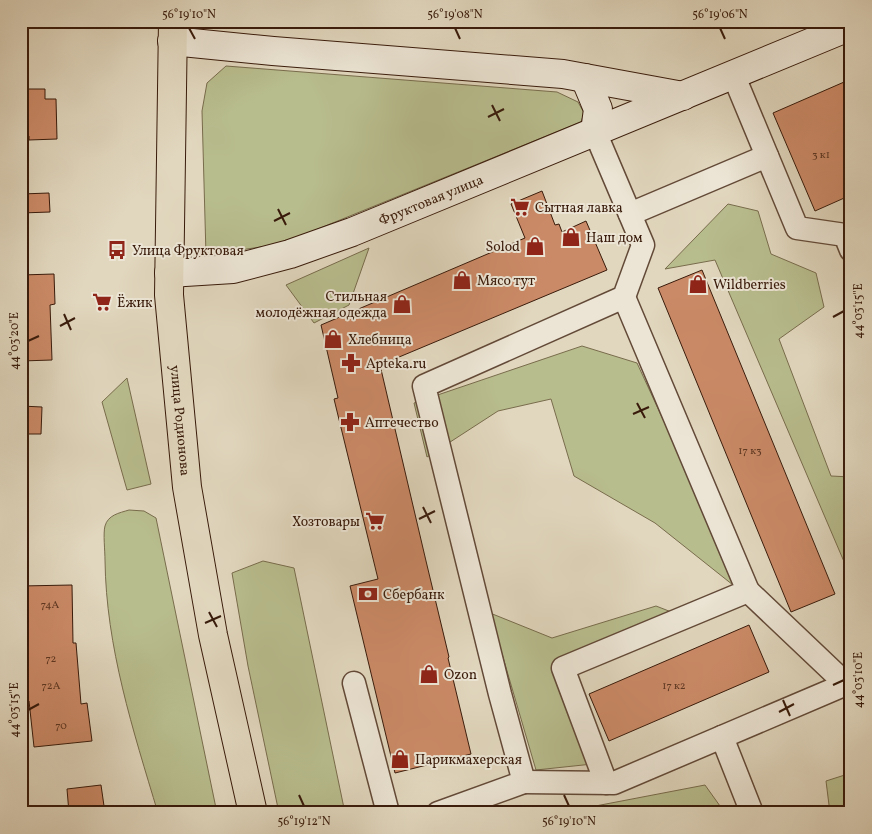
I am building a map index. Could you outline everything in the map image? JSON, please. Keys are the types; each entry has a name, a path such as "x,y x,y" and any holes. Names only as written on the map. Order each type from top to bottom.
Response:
{"main road":[{"name":"улица Родионова","path":"173,31 169,295 187,487 213,635 253,813"}],"street":[{"name":"Фруктовая улица","path":"169,272 233,269 290,254 352,232 851,26"},
{"path":"173,31 261,50 563,74 683,96"},
{"path":"733,74 797,228 844,235 851,250"},
{"path":"438,813 524,782 614,783 848,683 748,591 624,297 643,245 595,132 598,109 585,78"},
{"path":"630,214 767,156"},
{"path":"524,782 500,694 424,386 624,297"},
{"path":"606,783 563,668 748,591"},
{"path":"354,683 388,813"},
{"path":"722,737 752,813"}],"green space":[{"path":"226,66 557,92 578,102 584,113 581,122 281,244 206,255 202,111 207,83"},
{"path":"728,204 758,211 771,254 816,273 824,307 779,339 831,476 851,477 851,578 715,260 665,269"},
{"path":"369,248 349,305 314,323 286,285"},
{"path":"582,346 637,363 667,428 733,585 655,523 574,476 551,399 498,411 427,457 414,403"},
{"path":"127,378 151,484 127,490 102,402"},
{"path":"129,510 144,511 156,518 217,813 158,813 139,751 122,688 110,625 105,560 104,533 106,522 114,515"},
{"path":"263,561 294,568 345,813 279,813 248,666 232,573"},
{"path":"656,606 674,613 560,684 602,763 536,770 490,613 552,638"},
{"path":"851,773 851,813 830,813 826,781"},
{"path":"705,785 725,813 559,813"}],"building":[{"path":"851,79 851,195 815,211 773,113"},
{"path":"21,89 45,89 45,99 56,99 57,139 29,140 29,136 21,136"},
{"path":"542,191 555,225 559,224 562,232 586,221 607,270 380,365 471,754 395,773 350,586 378,579 334,399 338,398 321,325 525,238 511,204"},
{"path":"49,193 50,212 21,213 21,194"},
{"path":"702,270 835,594 791,612 658,288"},
{"path":"54,274 55,304 50,305 52,360 21,361 21,275"},
{"path":"21,406 42,407 41,434 21,434"},
{"path":"72,585 73,643 76,643 81,704 87,703 92,741 34,747 25,673 21,586"},
{"path":"749,625 769,672 609,741 589,694"},
{"path":"101,785 105,813 69,813 67,789"}],"place":[{"name":"Сытная лавка","path":"520,207"},
{"name":"Наш дом","path":"571,237"},
{"name":"Solod","path":"535,246"},
{"name":"Улица Фруктовая","path":"117,250"},
{"name":"Мясо тут","path":"462,280"},
{"name":"Wildberries","path":"698,284"},
{"name":"Ёжик","path":"102,302"},
{"name":"Стильная молодёжная одежда","path":"402,304"},
{"name":"Хлебница","path":"333,339"},
{"name":"Apteka.ru","path":"351,363"},
{"name":"Аптечество","path":"350,422"},
{"name":"Хозтовары","path":"375,521"},
{"name":"Сбербанк","path":"368,594"},
{"name":"Ozon","path":"429,674"},
{"name":"Парикмахерская","path":"400,759"}]}
